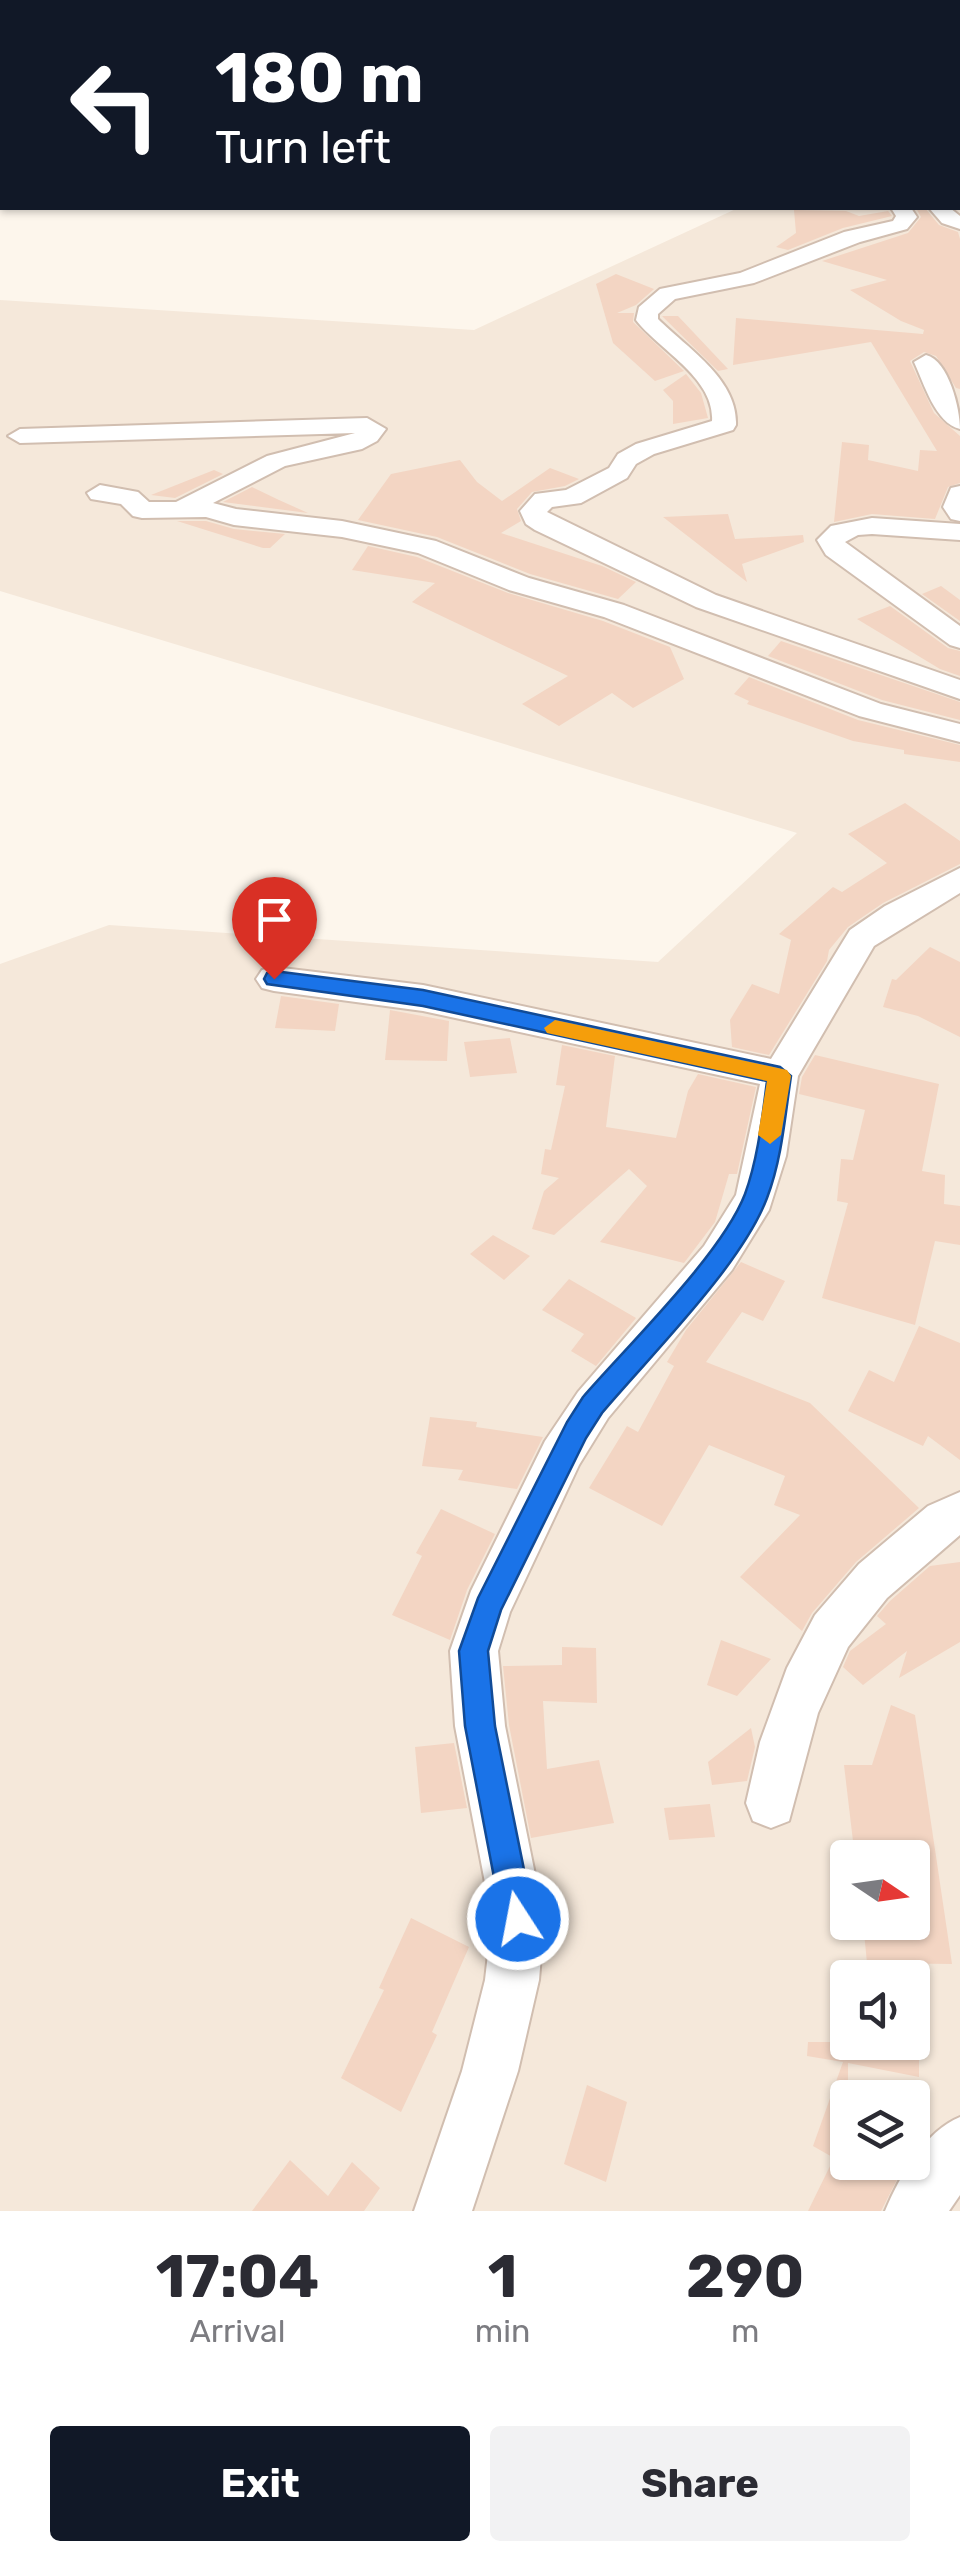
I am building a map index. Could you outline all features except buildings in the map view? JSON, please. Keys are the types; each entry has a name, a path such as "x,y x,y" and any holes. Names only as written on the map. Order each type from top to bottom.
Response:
{"street":[{"path":"902,210 907,217 900,225 848,238 746,278 668,294 655,302 647,312 648,320 714,384 726,410 724,424 645,449 627,459 618,473 572,497 544,500 534,511 535,518 544,524 706,601 960,690"},
{"path":"926,362 945,403 960,422"},
{"path":"20,436 141,436 189,430 367,425 374,429 368,437 352,444 263,465 185,507"},
{"path":"100,493 129,498 142,510 185,507 234,517 342,529 426,547 519,584 614,610 870,710 960,732"},
{"path":"960,494 956,507 960,514"},
{"path":"960,532 873,526 846,528 830,540 836,549 902,600 960,639"},
{"path":"442,2211 490,2072 512,1980 518,1919 480,1726 474,1651 488,1608 592,1405 718,1258 755,1199 768,1156 780,1076 862,938 960,878"},
{"path":"274,979 423,998 780,1076"},
{"path":"770,1803 786,1726 826,1638 871,1582 907,1556 936,1523 960,1512"},
{"path":"914,2211 960,2145"}],"shaded area":[{"path":"734,210 960,210 960,2211 0,2211 0,964 109,925 658,962 797,833 0,591 0,300 474,330"}],"slow traffic":[{"path":"555,1028 780,1076 770,1135"}],"route":[{"path":"274,979 423,998 780,1076 768,1156 755,1199 718,1258 592,1405 561,1455 488,1608 474,1651 480,1726 518,1919"}]}
